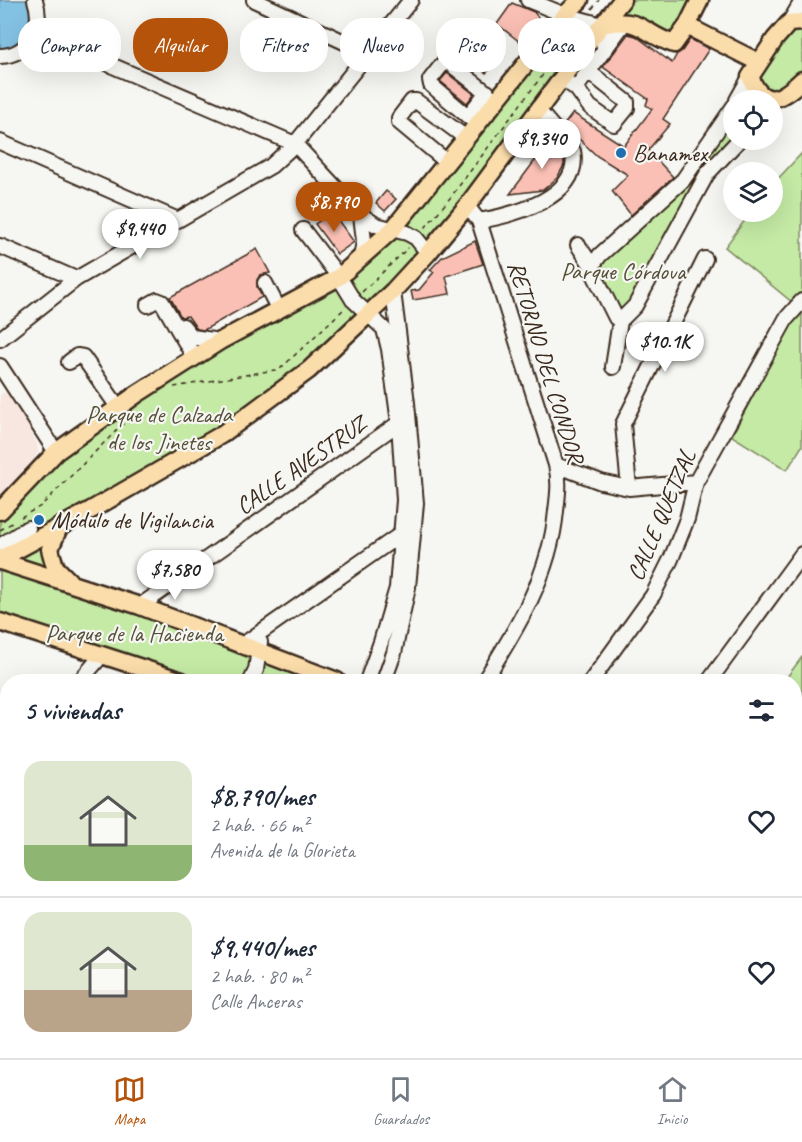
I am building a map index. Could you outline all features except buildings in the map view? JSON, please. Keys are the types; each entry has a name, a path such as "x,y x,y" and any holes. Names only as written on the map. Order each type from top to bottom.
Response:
{"main road":[{"path":"0,511 56,452 118,407 220,341 339,277 361,258 393,229 466,138 473,120 492,96 580,0"},
{"path":"0,560 221,435 309,370 393,291 428,253 539,111 569,83 602,25 622,0"},
{"path":"602,25 619,21 636,24 674,44 687,26 700,0"},
{"path":"754,69 796,23"},
{"path":"687,26 754,69 759,94 766,98 775,99 788,94 802,80"},
{"path":"59,527 50,549 55,567 72,584"},
{"path":"0,560 140,606 318,674"},
{"path":"0,622 160,674"}],"street":[{"path":"35,0 39,18"},
{"path":"254,0 340,40"},
{"path":"396,18 411,0"},
{"path":"528,0 565,15 602,25 604,49"},
{"path":"796,23 802,1"},
{"path":"595,61 626,22"},
{"path":"0,56 18,52"},
{"path":"473,120 431,85 430,80 444,62 448,62 492,96"},
{"path":"121,69 295,144 361,215 376,225 398,229 416,238 428,253"},
{"path":"742,90 754,69"},
{"path":"0,339 76,279 271,166 295,144 353,72"},
{"path":"586,72 569,83 586,103 611,123 617,122 627,108 627,102 589,72"},
{"path":"783,98 788,94"},
{"path":"447,162 399,123 399,118 412,101 416,101 466,138"},
{"path":"479,221 505,216 534,206 559,191 572,173 573,151 539,111"},
{"path":"592,266 600,255 683,180 723,121"},
{"path":"0,142 178,220"},
{"path":"613,367 620,321 635,306 707,174 730,150"},
{"name":"RETORNO DEL CONDOR","path":"467,206 479,221 559,480 555,522 545,567 529,605 488,674"},
{"path":"361,215 364,241 361,258"},
{"path":"303,230 339,277 353,300 384,329 389,349 399,423 405,500 397,588 370,674"},
{"path":"578,245 592,266 602,291 616,318 620,321"},
{"path":"0,246 76,279"},
{"path":"629,488 623,424 705,259"},
{"path":"265,283 279,310"},
{"path":"386,674 394,652 408,587 416,503 407,403 393,291"},
{"path":"148,305 157,300 162,302 194,357"},
{"name":"CALLE QUETZAL","path":"596,674 653,595 687,519 696,482 786,319 802,301"},
{"path":"182,324 192,337 220,341"},
{"path":"69,362 77,356 82,357 118,407"},
{"path":"0,366 56,452"},
{"name":"CALLE AVESTRUZ","path":"140,606 399,423"},
{"path":"556,465 601,482 629,488 696,482"},
{"path":"0,546 28,528"},
{"path":"241,645 401,534"},
{"path":"373,554 387,557 398,571"},
{"path":"714,674 802,554"},
{"path":"253,674 262,631"},
{"path":"86,674 102,655"}],"shaded area":[{"path":"9,390 37,444 38,451 33,463 0,500 0,395"}],"green space":[{"path":"628,0 695,0 674,42 620,12"},
{"path":"791,25 802,26 802,75 782,90 764,90 756,86 760,62"},
{"name":"Parque de Calzada de los Jinetes","path":"521,72 562,72 466,205 309,370 68,529 57,545 74,582 0,561 0,513 57,453 137,396 341,278"},
{"name":"Parque Córdova","path":"723,122 723,150 729,150 620,320 595,273 601,256 684,180"},
{"path":"802,153 802,446 787,470 732,436 799,308 725,247 744,222 783,222 783,173"},
{"name":"Parque de la Hacienda","path":"0,563 257,654 250,674 174,674 0,614"},
{"path":"261,656 311,674 255,674"},
{"path":"802,657 802,674 789,674"}],"water":[{"path":"0,0 30,0 32,18 18,18 18,44 0,50"}],"place":[{"name":"Banamex","path":"621,153"},
{"name":"Módulo de Vigilancia","path":"39,520"}]}
